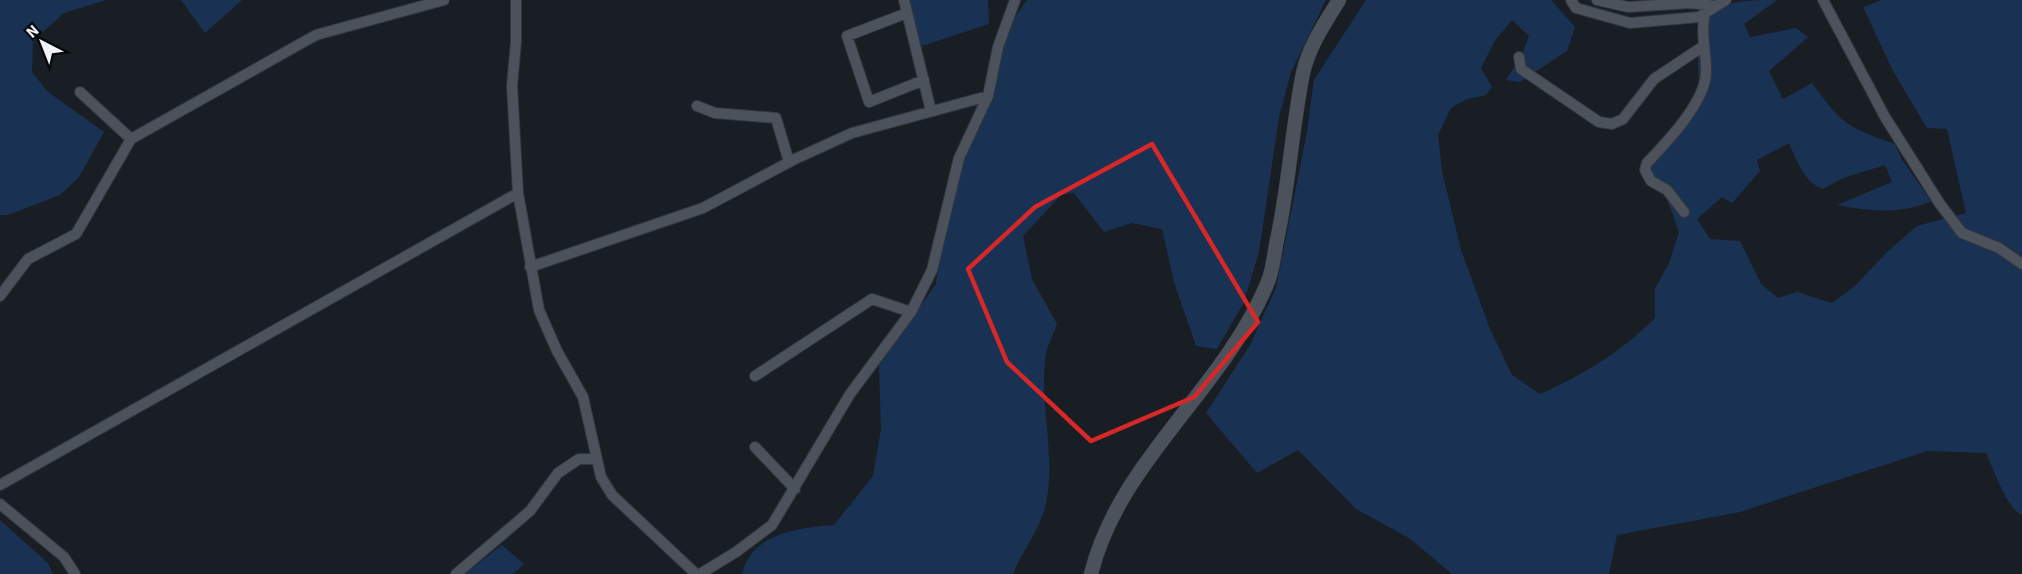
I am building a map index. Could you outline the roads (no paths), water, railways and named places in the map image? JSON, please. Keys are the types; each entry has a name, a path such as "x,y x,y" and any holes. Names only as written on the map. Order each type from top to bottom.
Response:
{"street":[{"path":"0,296 28,259 76,234 131,139 316,35 444,0"},
{"path":"516,0 516,42 512,86 518,193 539,310 557,351 583,398 601,477 612,495 698,574 736,552 772,525 850,394 911,312 932,270 959,158 988,96 998,47 1015,0"},
{"path":"904,0 931,111"},
{"path":"1091,574 1098,545 1113,512 1136,475 1213,378 1268,283 1284,207 1304,72 1315,40 1339,0"},
{"path":"1571,0 1575,8 1630,23 1699,17 1719,3"},
{"path":"1597,0 1628,7 1719,3"},
{"path":"1823,0 1886,117 1940,204 1962,233 1999,248 2022,264"},
{"path":"907,13 847,36 870,102 924,80"},
{"path":"1684,212 1667,190 1651,181 1645,170 1647,162 1698,101 1705,87 1706,70 1701,30 1705,13"},
{"path":"1519,57 1521,69 1599,122 1612,124 1623,119 1654,79 1702,47"},
{"path":"80,92 131,139"},
{"path":"530,267 703,208 789,162 852,133 988,96"},
{"path":"698,106 715,113 776,118 789,162"},
{"path":"0,485 518,193"},
{"path":"755,376 872,300 911,312"},
{"path":"755,447 795,489"},
{"path":"456,574 530,511 558,473 579,459 597,459"},
{"path":"0,504 64,557 75,574"}]}
